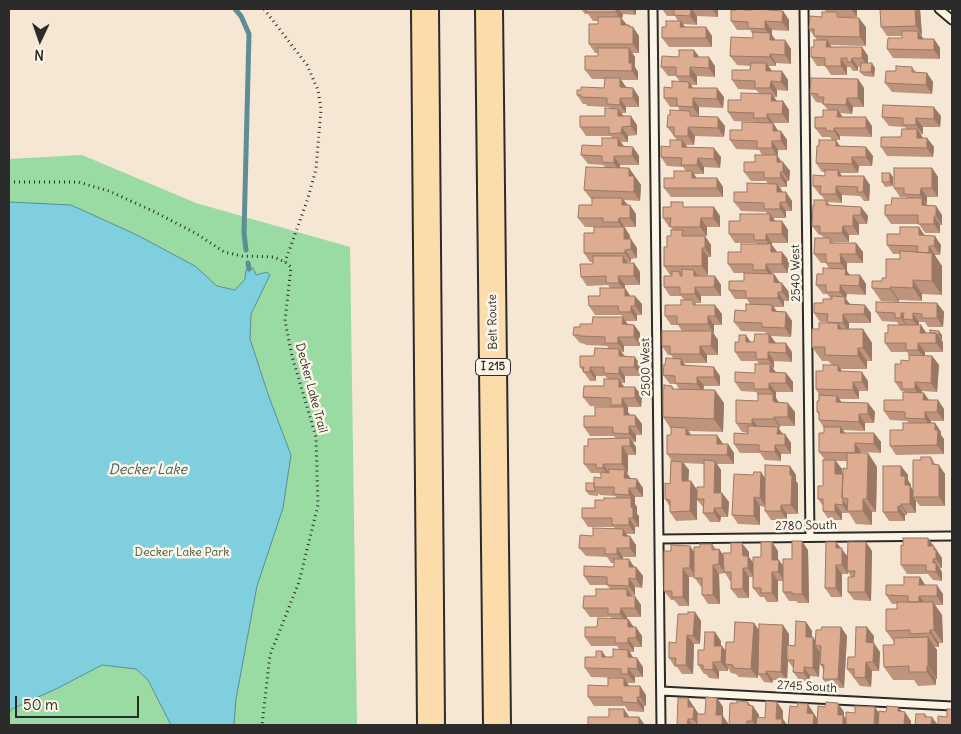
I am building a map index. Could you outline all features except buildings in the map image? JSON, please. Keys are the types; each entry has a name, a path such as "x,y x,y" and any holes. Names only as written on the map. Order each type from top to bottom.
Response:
{"highway":[{"path":"425,9 431,725"},
{"name":"Belt Route","path":"490,9 497,725"}],"lane":[{"name":"2500 West","path":"653,9 661,725"},
{"name":"2540 West","path":"804,9 810,538"},
{"path":"939,9 952,20"},
{"name":"2780 South","path":"659,540 952,536"},
{"name":"2745 South","path":"661,691 952,706"}],"path":[{"path":"9,182 78,182 109,191 164,216 197,234 224,252 242,256 274,257 285,262 308,198 316,169 321,109 318,90 307,65 264,9"},
{"name":"Decker Lake Trail","path":"262,725 270,655 299,582 318,505 316,437 292,356 285,321 291,267 285,262"}],"green space":[{"name":"Decker Lake","path":"82,155 196,203 350,247 357,725 9,725 9,159"}],"water":[{"name":"Decker Lake","path":"9,202 71,205 137,235 195,266 217,286 235,290 245,279 246,270 253,268 256,275 267,272 270,275 251,314 250,339 291,455 283,508 257,586 236,699 234,725 171,725 148,680 136,669 102,665 12,709 9,713"}],"waterway":[{"path":"235,9 241,16 249,34 244,233 246,250"},
{"path":"248,263 249,269"}],"park label":[{"name":"Decker Lake Park","path":"182,553"}]}
